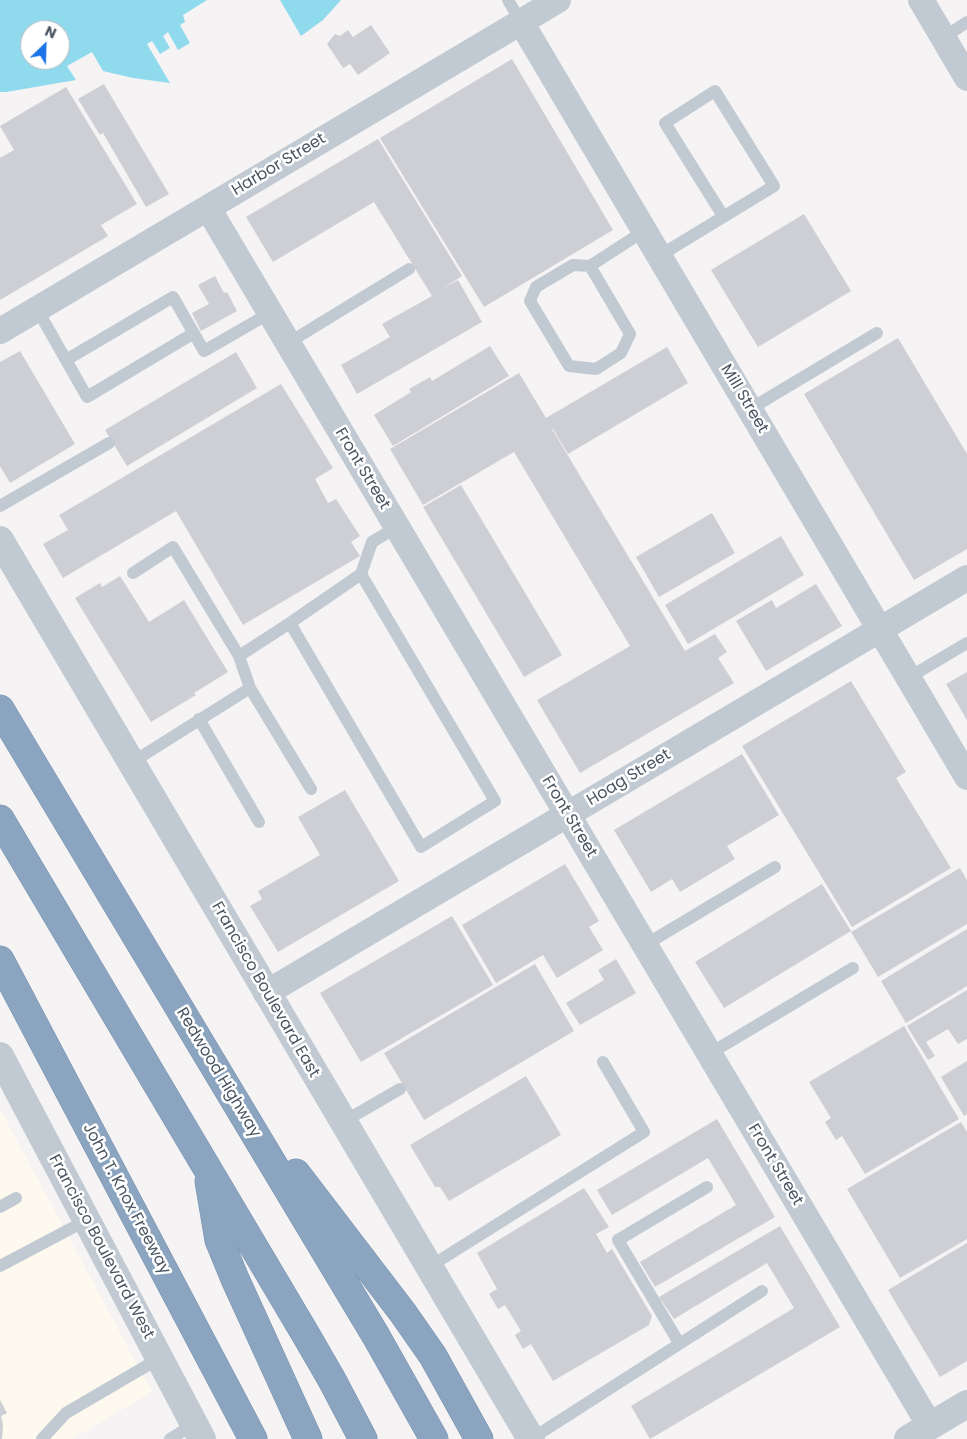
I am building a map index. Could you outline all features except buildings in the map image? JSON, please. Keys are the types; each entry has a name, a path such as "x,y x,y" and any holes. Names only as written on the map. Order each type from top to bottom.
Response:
{"highway":[{"name":"Redwood Highway","path":"0,709 381,1344 434,1439"},
{"path":"0,819 206,1164 332,1380 363,1439"},
{"name":"John T. Knox Freeway","path":"0,960 253,1439"},
{"path":"215,1068 403,1313 433,1356 479,1439"},
{"path":"206,1164 219,1240 308,1439"}],"street":[{"name":"Harbor Street","path":"0,331 208,208 515,11 558,0"},
{"path":"921,0 967,78"},
{"name":"Mill Street","path":"515,11 967,777"},
{"name":"Front Street","path":"208,208 709,1054 921,1434"},
{"name":"Francisco Boulevard East","path":"0,540 342,1122 531,1439"},
{"name":"Hoag Street","path":"266,992 967,578"},
{"name":"Francisco Boulevard West","path":"1,1062 87,1220 198,1432"},
{"path":"921,1434 967,1404"}],"lane":[{"path":"943,38 967,22"},
{"path":"658,256 774,186 716,91 665,123 723,216"},
{"path":"590,266 630,334 621,353 596,369 569,366 530,301 536,287 573,265 590,266 644,231"},
{"path":"288,343 409,269"},
{"path":"66,360 173,297 204,351 270,312"},
{"path":"36,309 87,397 194,333"},
{"path":"750,410 877,332"},
{"path":"0,506 109,442"},
{"path":"240,656 361,574 372,542 397,527"},
{"path":"133,573 174,547 240,656 250,688 311,789"},
{"path":"290,623 421,847 495,802 361,574"},
{"path":"908,678 967,643"},
{"path":"131,763 198,719 250,688"},
{"path":"198,719 259,822"},
{"path":"645,945 775,867"},
{"path":"709,1054 853,968"},
{"path":"429,1267 644,1132 603,1062"},
{"path":"342,1122 400,1089"},
{"path":"679,1343 618,1240 707,1187"},
{"path":"0,1207 16,1198"},
{"path":"0,1266 87,1220"},
{"path":"531,1439 762,1291"},
{"path":"42,1439 66,1414 160,1358"},
{"path":"170,1439 198,1432"}],"shaded area":[{"path":"0,1109 152,1392 72,1439 0,1439"}],"water":[{"path":"0,0 207,0 183,15 185,22 180,25 190,43 178,50 168,32 163,36 170,48 160,54 152,41 147,44 170,83 133,78 103,71 92,52 70,64 70,20 20,20 20,70 70,70 76,80 0,92"},
{"path":"280,0 341,0 323,20 301,36"}]}
